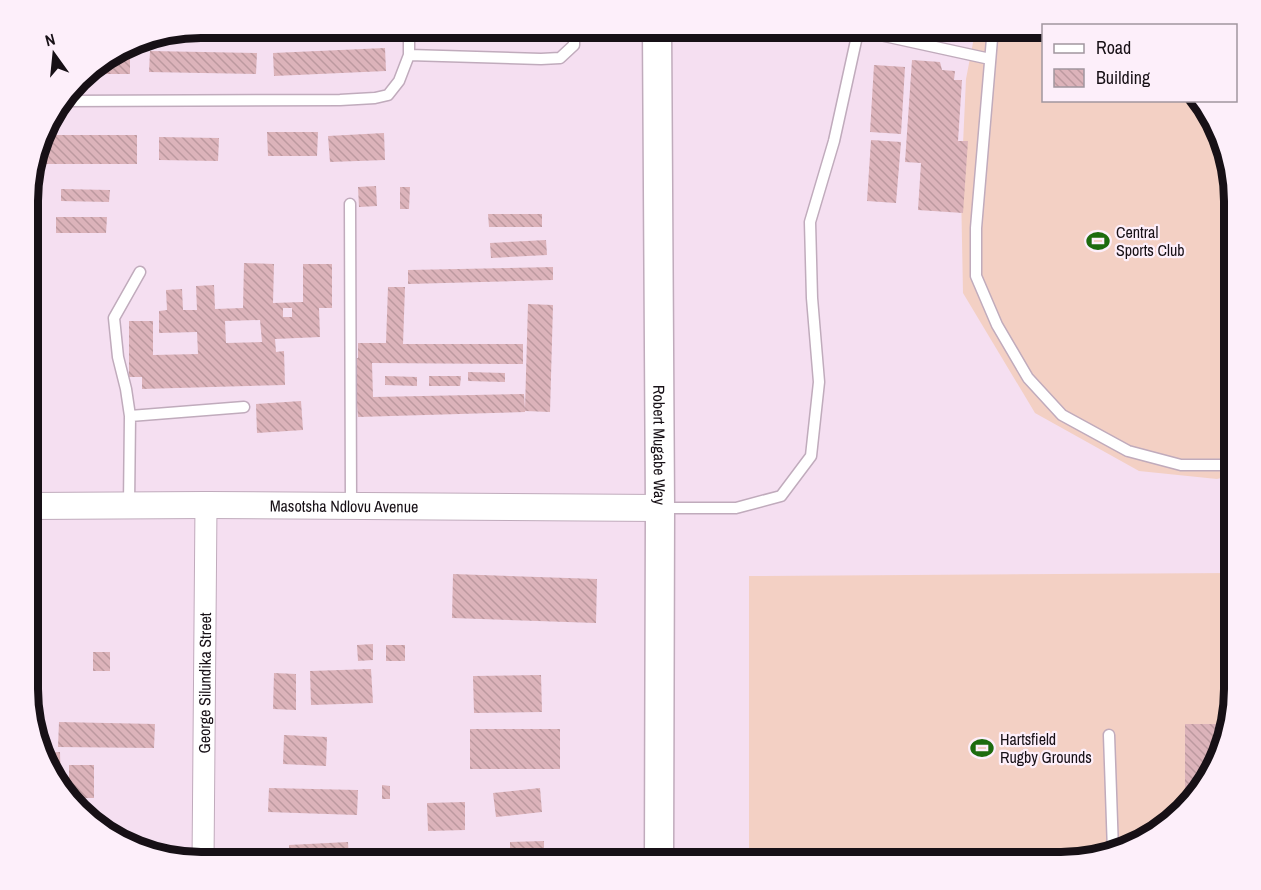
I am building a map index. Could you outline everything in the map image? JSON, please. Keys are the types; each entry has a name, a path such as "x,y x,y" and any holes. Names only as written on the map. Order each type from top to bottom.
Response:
{"main road":[{"name":"Robert Mugabe Way","path":"657,38 659,852"}],"street":[{"name":"George Silundika Street","path":"203,852 206,505"},
{"name":"Masotsha Ndlovu Avenue","path":"38,506 660,508"}],"lane":[{"path":"72,101 375,98 388,95 399,81 409,55 409,38"},
{"path":"409,55 560,58 574,45 574,38"},
{"path":"660,508 736,508 781,496 812,456 819,382 812,298 810,222 834,141 857,38"},
{"path":"894,38 990,59"},
{"path":"992,38 976,228 976,276 997,325 1028,378 1062,415 1128,451 1181,465 1223,465"},
{"path":"350,204 351,506"},
{"path":"129,505 130,416 126,389 117,357 114,318 140,272"},
{"path":"130,416 244,406"},
{"path":"1109,735 1113,844"}],"shaded area":[{"name":"Central Sports Club","path":"974,38 1042,38 1042,102 1190,102 1202,119 1215,148 1223,190 1223,478 1217,479 1139,471 1035,413 963,293 961,188 966,79"},
{"name":"Hartsfield Rugby Grounds","path":"1223,573 1223,700 1215,742 1202,771 1190,789 1168,812 1133,836 1092,849 1060,852 749,852 749,576"}],"building":[{"path":"385,48 386,71 274,76 273,53"},
{"path":"150,51 257,53 256,74 149,72"},
{"path":"130,54 130,74 98,74 119,59"},
{"path":"912,60 940,62 942,70 955,71 954,80 962,80 958,141 968,141 963,213 918,210 921,163 905,162"},
{"path":"874,65 905,67 901,134 870,132"},
{"path":"267,132 318,132 317,156 268,156"},
{"path":"384,133 385,160 330,162 328,136"},
{"path":"51,135 137,135 137,164 45,164 45,152"},
{"path":"159,137 219,138 218,161 159,160"},
{"path":"871,140 901,142 896,203 867,201"},
{"path":"376,186 377,206 359,207 358,187"},
{"path":"400,187 410,187 409,209 400,209"},
{"path":"61,189 110,190 109,202 61,201"},
{"path":"488,214 542,214 542,227 489,227"},
{"path":"56,217 107,217 106,233 56,233"},
{"path":"546,240 547,255 491,258 490,243"},
{"path":"244,263 274,264 273,303 303,302 303,264 332,264 332,308 319,308 320,337 275,339 276,352 284,351 285,385 142,389 142,377 129,377 129,321 153,321 153,355 198,354 197,332 159,333 159,311 167,310 166,290 182,289 183,310 197,310 196,286 214,285 215,309 243,308","holes":["283,308 292,308 292,317 283,317","260,320 262,342 226,343 225,321"]},
{"path":"553,267 553,280 408,284 408,270"},
{"path":"388,287 405,287 403,344 523,344 523,364 372,363 373,397 524,394 525,409 528,304 553,305 550,412 358,417 353,358 358,358 358,343 386,343"},
{"path":"468,372 505,373 505,382 468,381"},
{"path":"385,376 417,377 417,386 385,385"},
{"path":"429,376 461,376 460,386 429,386"},
{"path":"301,401 303,430 257,433 256,404"},
{"path":"453,574 597,579 596,623 452,618"},
{"path":"373,644 373,660 358,661 357,645"},
{"path":"386,645 405,645 405,661 386,661"},
{"path":"93,652 110,652 110,671 93,671"},
{"path":"371,669 373,703 311,705 310,671"},
{"path":"274,673 296,674 296,710 273,709"},
{"path":"541,675 542,712 474,713 473,676"},
{"path":"59,722 155,724 154,748 58,747"},
{"path":"1185,724 1219,724 1215,742 1202,771 1185,795"},
{"path":"470,729 560,729 560,769 470,769"},
{"path":"284,735 327,737 326,766 283,764"},
{"path":"60,752 61,773 59,771 50,753"},
{"path":"69,765 94,765 94,798 79,798 69,785"},
{"path":"382,785 390,786 390,799 382,799"},
{"path":"269,788 358,790 357,815 268,812"},
{"path":"540,788 542,812 496,817 493,793"},
{"path":"465,802 465,830 428,831 427,803"},
{"path":"544,841 544,852 510,852 510,842"},
{"path":"348,842 348,852 289,852 289,845"}],"place":[{"name":"Central Sports Club","path":"1098,241"},
{"name":"Hartsfield Rugby Grounds","path":"982,748"}]}
